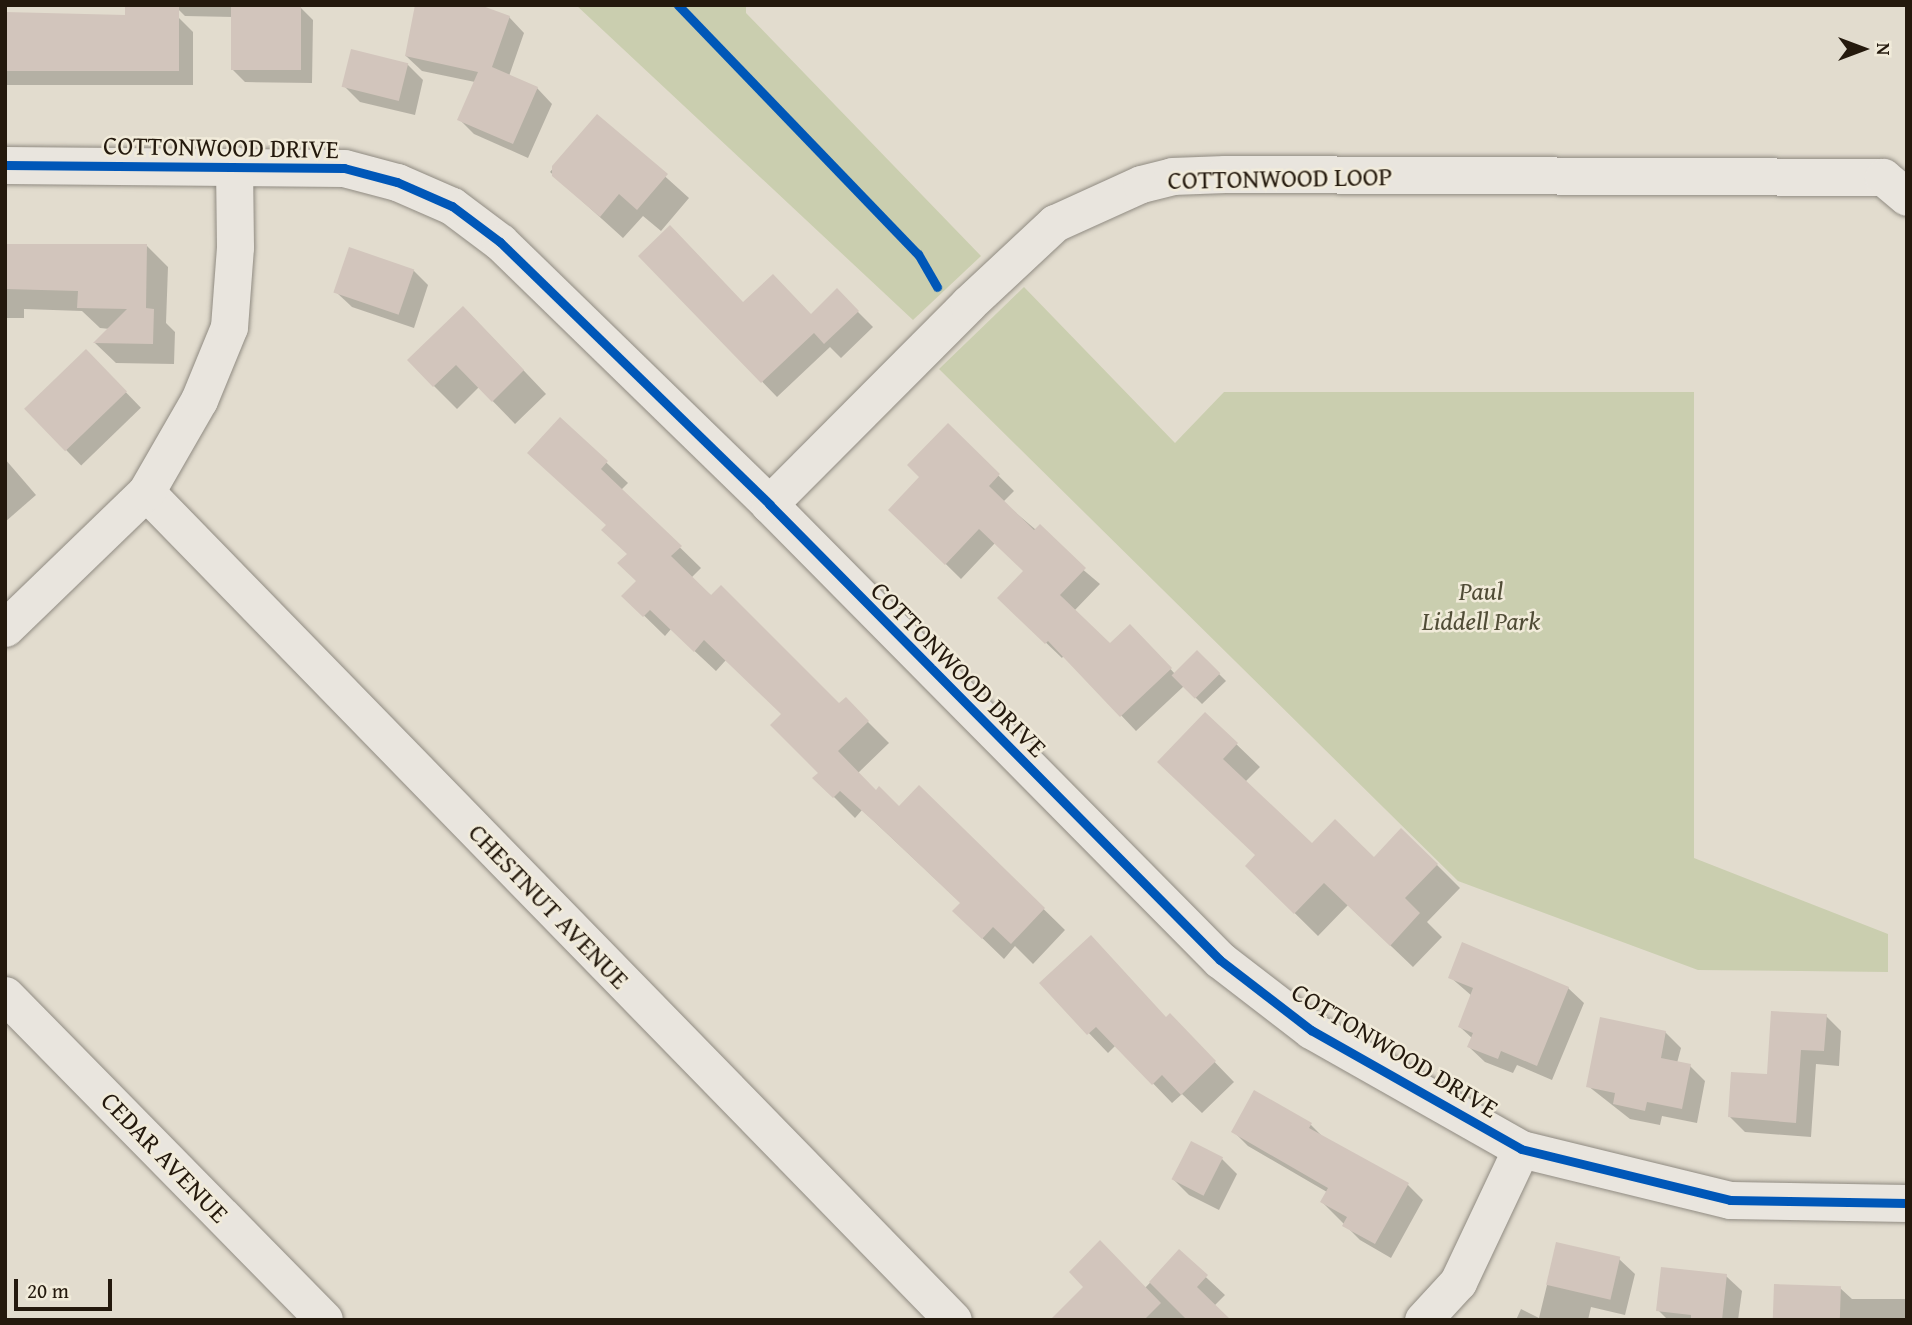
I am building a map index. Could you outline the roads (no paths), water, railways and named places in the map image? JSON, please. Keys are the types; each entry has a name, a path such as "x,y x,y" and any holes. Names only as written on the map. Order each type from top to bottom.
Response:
{"street":[{"name":"COTTONWOOD DRIVE","path":"5,165 344,168 397,182 452,206 500,242 769,504 1220,960 1311,1030 1521,1150 1730,1200 1907,1203"},
{"path":"5,628 146,492 199,400 229,327 235,247 234,165"},
{"name":"COTTONWOOD LOOP","path":"769,504 976,295 1055,223 1141,184 1172,176 1225,174 1883,177 1907,197"},
{"name":"CHESTNUT AVENUE","path":"146,492 953,1320"},
{"name":"CEDAR AVENUE","path":"5,995 324,1320"},
{"path":"1423,1320 1458,1282 1521,1150"}],"park label":[{"name":"Paul Liddell Park","path":"1481,606"}]}
